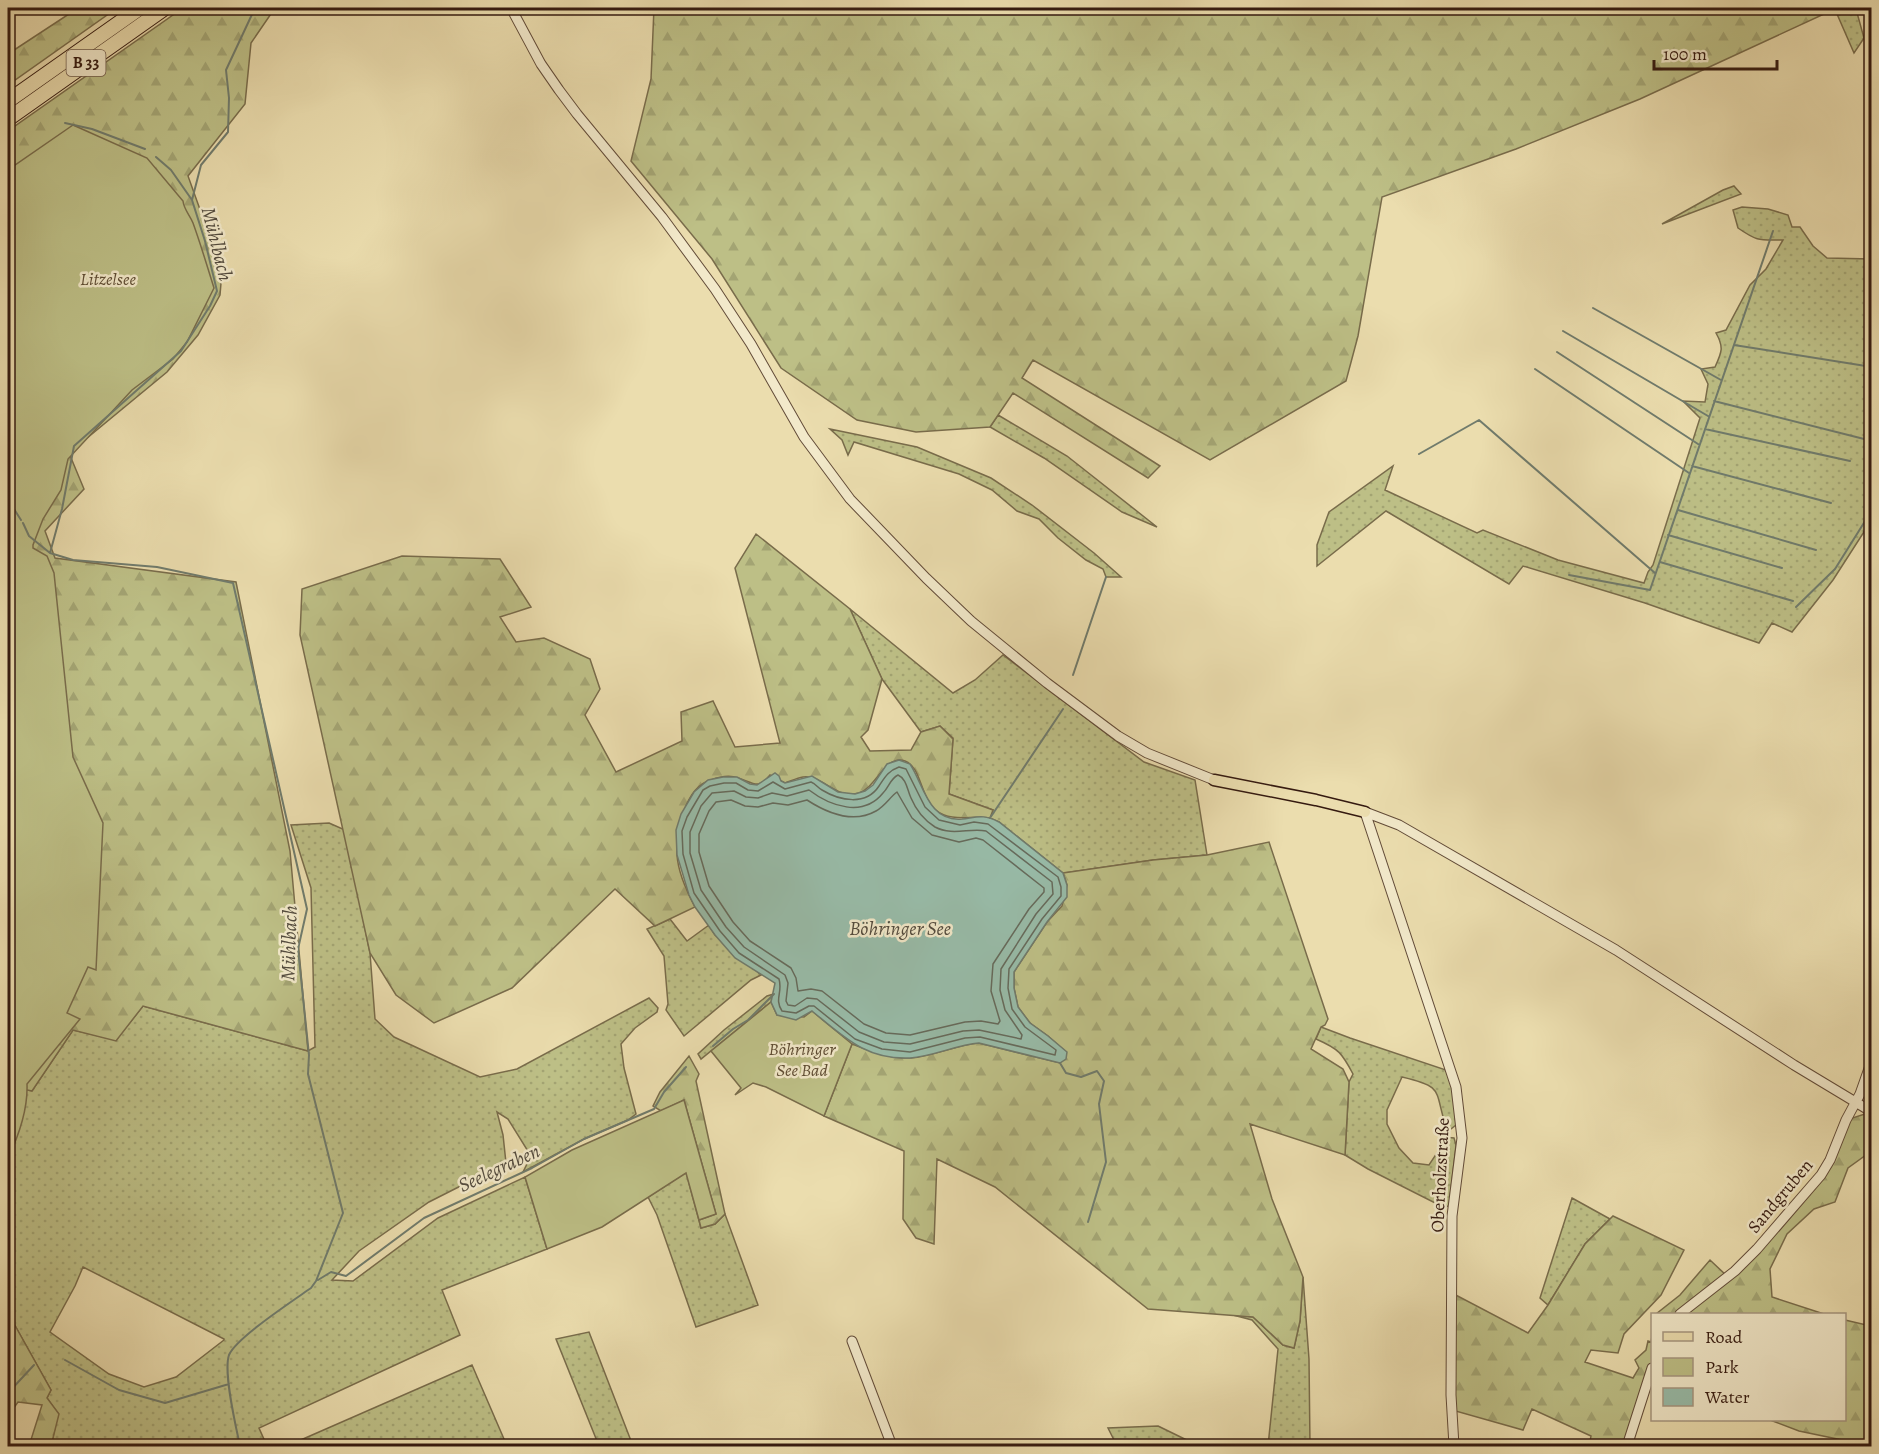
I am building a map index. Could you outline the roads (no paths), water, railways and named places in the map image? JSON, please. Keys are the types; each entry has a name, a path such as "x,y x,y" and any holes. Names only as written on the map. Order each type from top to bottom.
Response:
{"highway":[{"name":"B 33","path":"8,101 140,8"},
{"name":"B 33","path":"8,119 165,8"}],"main road":[{"path":"1214,780 1365,812"}],"street":[{"path":"511,8 541,64 559,90 663,217 715,289 751,344 804,437 850,499 971,621 1047,684 1118,736 1147,753 1214,780"},
{"path":"1365,812 1399,825 1606,945 1872,1112"},
{"name":"Oberholzstraße","path":"1365,812 1456,1087 1460,1111 1462,1138 1452,1216 1451,1395 1454,1446"},
{"name":"Sandgruben","path":"1681,1313 1735,1271 1793,1210 1821,1175 1830,1160 1872,1060"},
{"path":"852,1341 892,1446"},
{"path":"1627,1446 1651,1374"}],"water":[{"name":"Böhringer See","path":"899,760 910,764 928,801 942,815 962,819 984,817 993,819 1063,873 1067,885 1067,897 1047,922 1014,972 1014,988 1018,1007 1030,1023 1067,1052 1066,1059 1060,1063 979,1043 919,1057 894,1058 856,1045 812,1011 796,1020 777,1015 771,1002 775,983 735,958 695,907 677,855 676,830 681,814 694,792 708,780 737,777 757,785 775,773 785,783 812,776 838,792 855,794 873,785 887,764"}],"waterway":[{"name":"Mühlbach","path":"240,1446 229,1386 229,1355 254,1329 311,1288 316,1281 343,1213 308,1074 309,1055 298,949 307,909 233,583 157,567 73,560 50,553 62,509 74,446 181,351 217,291 192,200 201,165 228,132 229,98 226,70 255,8"},
{"name":"Mühlbach","path":"8,65 13,62"},
{"path":"65,123 92,129 145,149"},
{"path":"156,157 171,170 192,200"},
{"path":"1569,575 1650,590 1773,231"},
{"path":"1593,308 1721,380"},
{"path":"1563,331 1708,416"},
{"path":"1734,345 1872,367"},
{"path":"1557,352 1698,444"},
{"path":"1535,369 1689,473"},
{"path":"1714,401 1872,441"},
{"path":"1419,454 1479,420 1655,573"},
{"path":"1705,429 1850,461"},
{"path":"1692,466 1831,503"},
{"name":"Mühlbach","path":"8,507 14,509 21,520"},
{"path":"1678,510 1816,550"},
{"path":"1796,607 1835,569 1872,510"},
{"name":"Mühlbach","path":"23,523 29,536 50,553"},
{"path":"1668,535 1782,568"},
{"path":"1660,562 1793,601"},
{"path":"1073,675 1106,577"},
{"path":"990,818 1063,709"},
{"name":"Seelegraben","path":"713,1046 748,1020 774,994"},
{"path":"1060,1063 1066,1073 1081,1077 1097,1071 1104,1081 1099,1104 1106,1162 1088,1222"},
{"name":"Seelegraben","path":"318,1280 331,1272 346,1276 424,1218 532,1168 584,1139 654,1109 664,1092 686,1067"},
{"path":"65,1360 119,1390 165,1403 229,1384"},
{"path":"8,1393 34,1365"},
{"path":"966,1440 968,1446"}],"park label":[{"name":"Litzelsee","path":"108,279"},
{"name":"Böhringer See Bad","path":"802,1059"}]}
